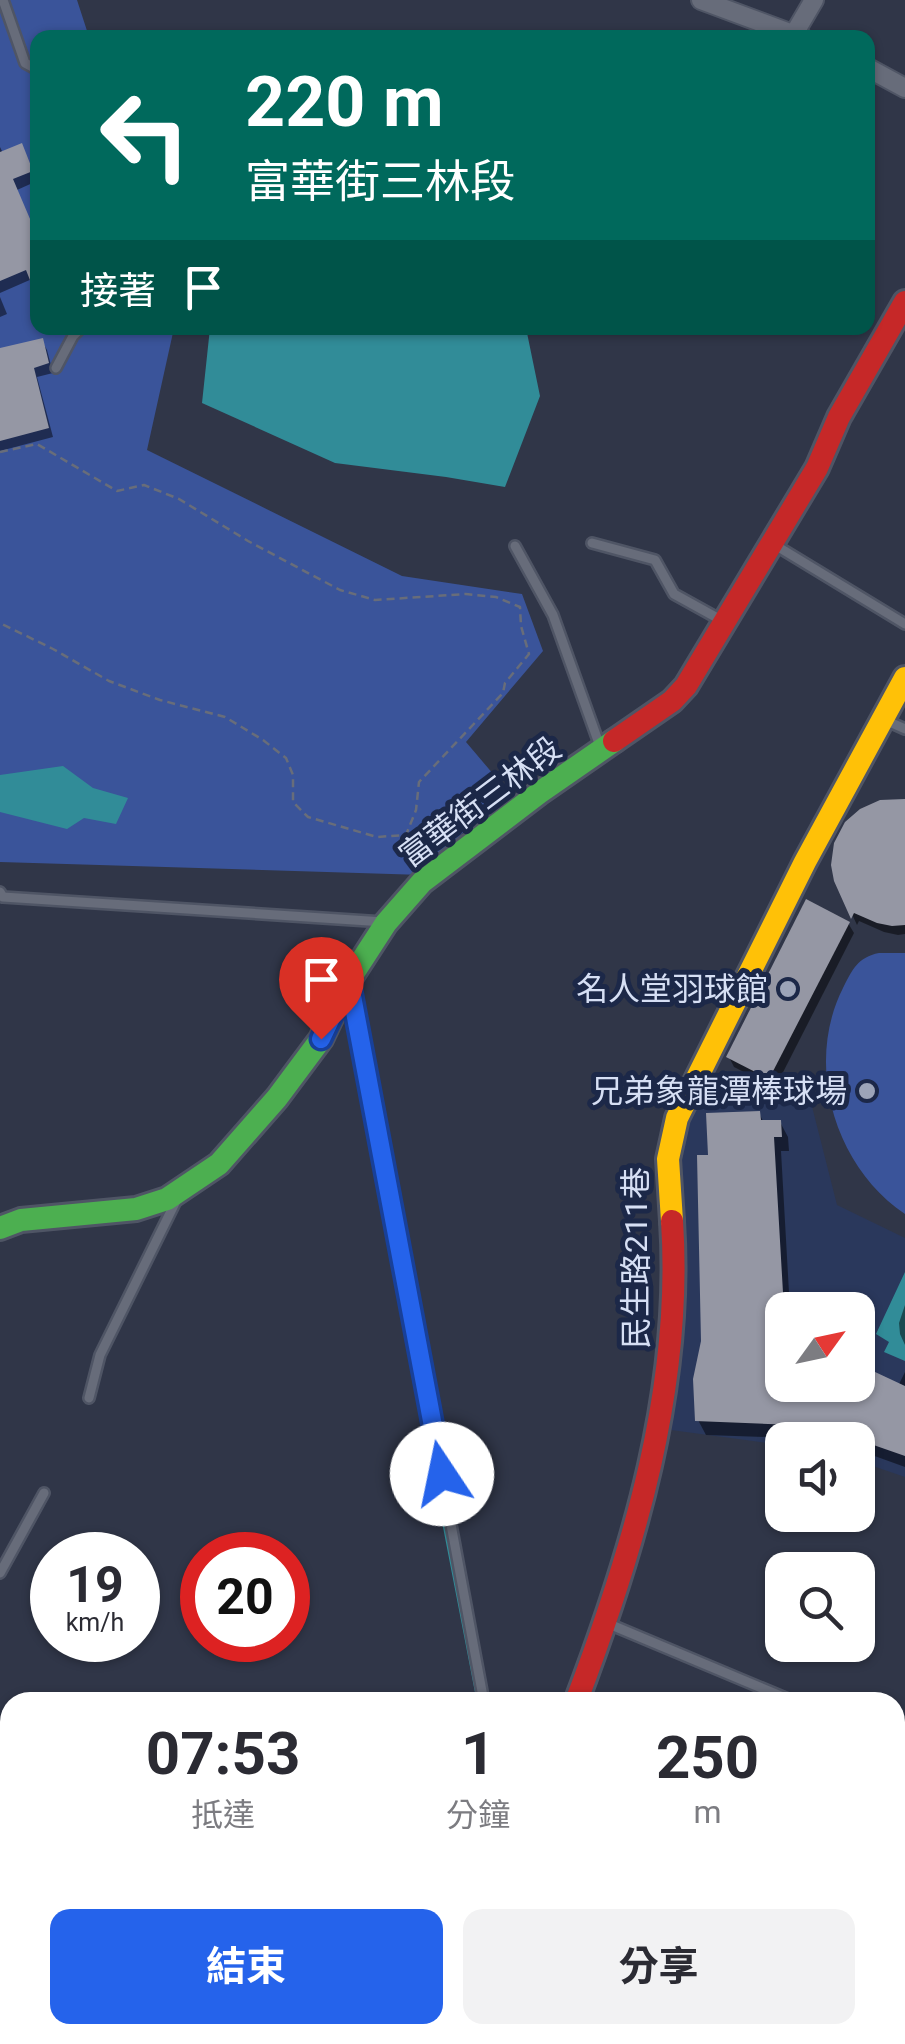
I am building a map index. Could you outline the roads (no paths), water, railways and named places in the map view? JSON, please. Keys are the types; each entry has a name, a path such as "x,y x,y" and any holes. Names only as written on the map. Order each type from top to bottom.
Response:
{"street":[{"path":"701,0 782,30"},
{"path":"801,30 814,0"},
{"path":"875,72 905,88"},
{"name":"富華街三林段","path":"0,1228 22,1220 136,1209 167,1199 219,1164 277,1098 321,1039 349,980 386,923 422,882 538,793 672,702 686,686 817,468 839,417 905,302"},
{"name":"民生路211巷","path":"580,1692 606,1623 647,1483 671,1346 674,1236 668,1159 677,1118 805,862 905,678"}],"lane":[{"path":"3,0 30,65"},
{"path":"56,368 73,335"},
{"path":"771,542 905,624"},
{"path":"592,543 655,560 674,594 723,621"},
{"path":"514,546 554,615 602,752"},
{"path":"882,718 905,730"},
{"path":"0,892 3,897 386,923"},
{"path":"349,980 482,1692"},
{"path":"89,1398 100,1355 181,1190"},
{"path":"0,1573 44,1493"},
{"path":"606,1623 772,1692"}],"waterway":[{"path":"346,1013 477,1692"}],"place":[{"name":"名人堂羽球館","path":"788,989"},
{"name":"兄弟象龍潭棒球場","path":"867,1091"}]}
